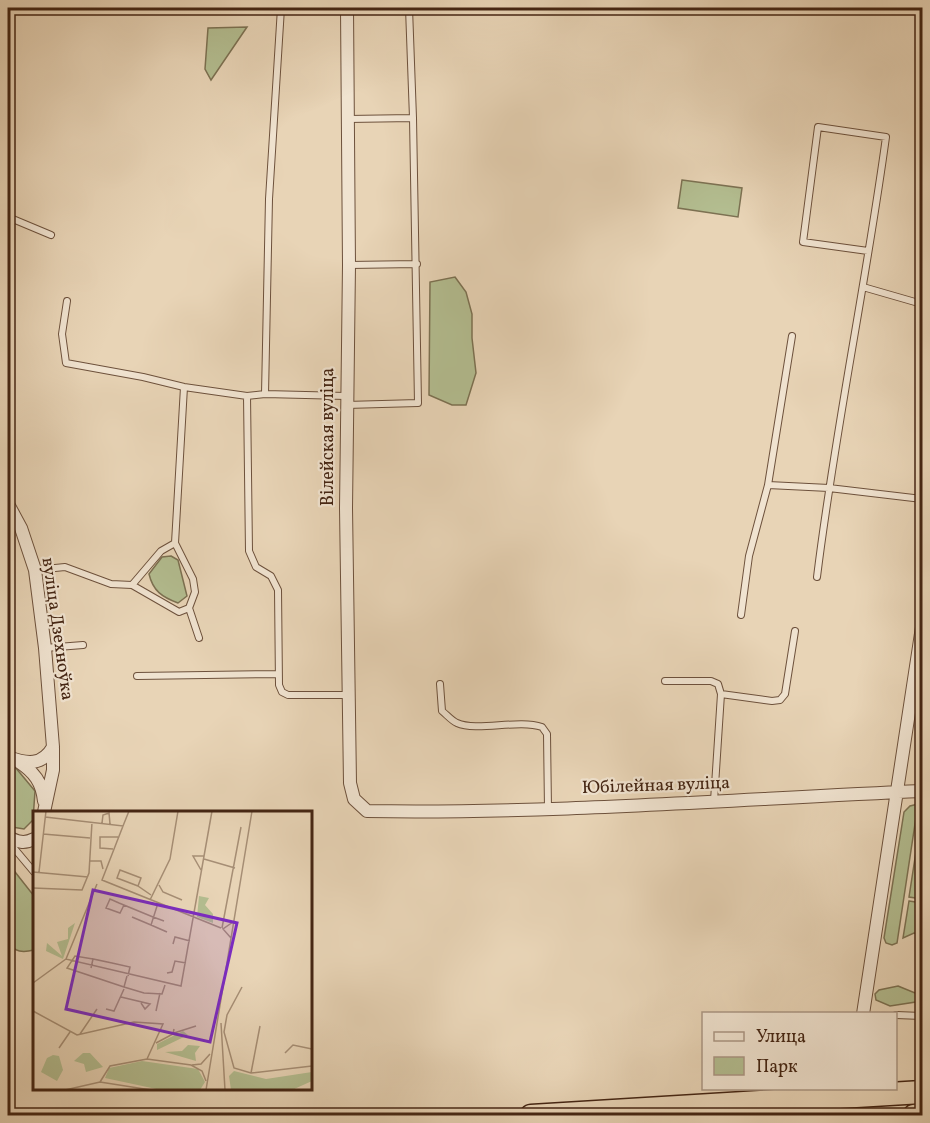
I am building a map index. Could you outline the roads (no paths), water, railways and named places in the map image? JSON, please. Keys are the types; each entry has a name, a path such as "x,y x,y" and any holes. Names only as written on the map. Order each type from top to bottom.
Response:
{"highway":[{"path":"897,1077 922,1088"},
{"path":"805,1099 826,1090"},
{"path":"531,1116 922,1092"},
{"path":"914,1116 922,1115"}],"street":[{"name":"Вілейская вуліца","path":"347,8 349,265 346,400 350,783 354,798 367,810 416,812"},
{"name":"вуліца Дзехноўка","path":"8,504 21,528 35,570 45,648 53,747 53,770 45,810"},
{"path":"863,1012 922,627"},
{"path":"10,758 29,762 39,761 47,756 53,747"},
{"path":"10,758 31,770 37,778 42,789 45,810"},
{"name":"Юбілейная вуліца","path":"416,812 548,809 922,791"},
{"path":"8,839 27,843 33,840"}],"lane":[{"path":"265,394 270,188 281,8"},
{"path":"68,302 62,334 66,363 184,387 247,396 265,394 418,403 417,264 410,8"},
{"path":"347,118 413,118"},
{"path":"817,577 829,488 863,287 886,137 818,127 803,242 868,251"},
{"path":"8,217 51,235"},
{"path":"349,265 417,264"},
{"path":"863,287 922,304"},
{"path":"741,615 749,556 768,485 792,336"},
{"path":"184,387 174,543 193,579 195,592 189,608 199,638"},
{"path":"247,396 249,551 256,567 271,576 278,590 278,674 282,692 288,695 349,695"},
{"path":"768,485 829,488 922,499"},
{"path":"132,585 161,551 174,543"},
{"path":"35,570 64,567 111,584 132,585 179,612 189,608"},
{"path":"721,693 772,701 780,700 785,694 795,631"},
{"path":"45,648 84,645"},
{"path":"137,676 278,674"},
{"path":"665,681 711,681 718,684 721,693 714,802"},
{"path":"440,684 442,711 457,723 533,724 542,727 547,734 548,809"},
{"path":"8,839 33,871"},
{"path":"897,1016 922,1016"}]}
